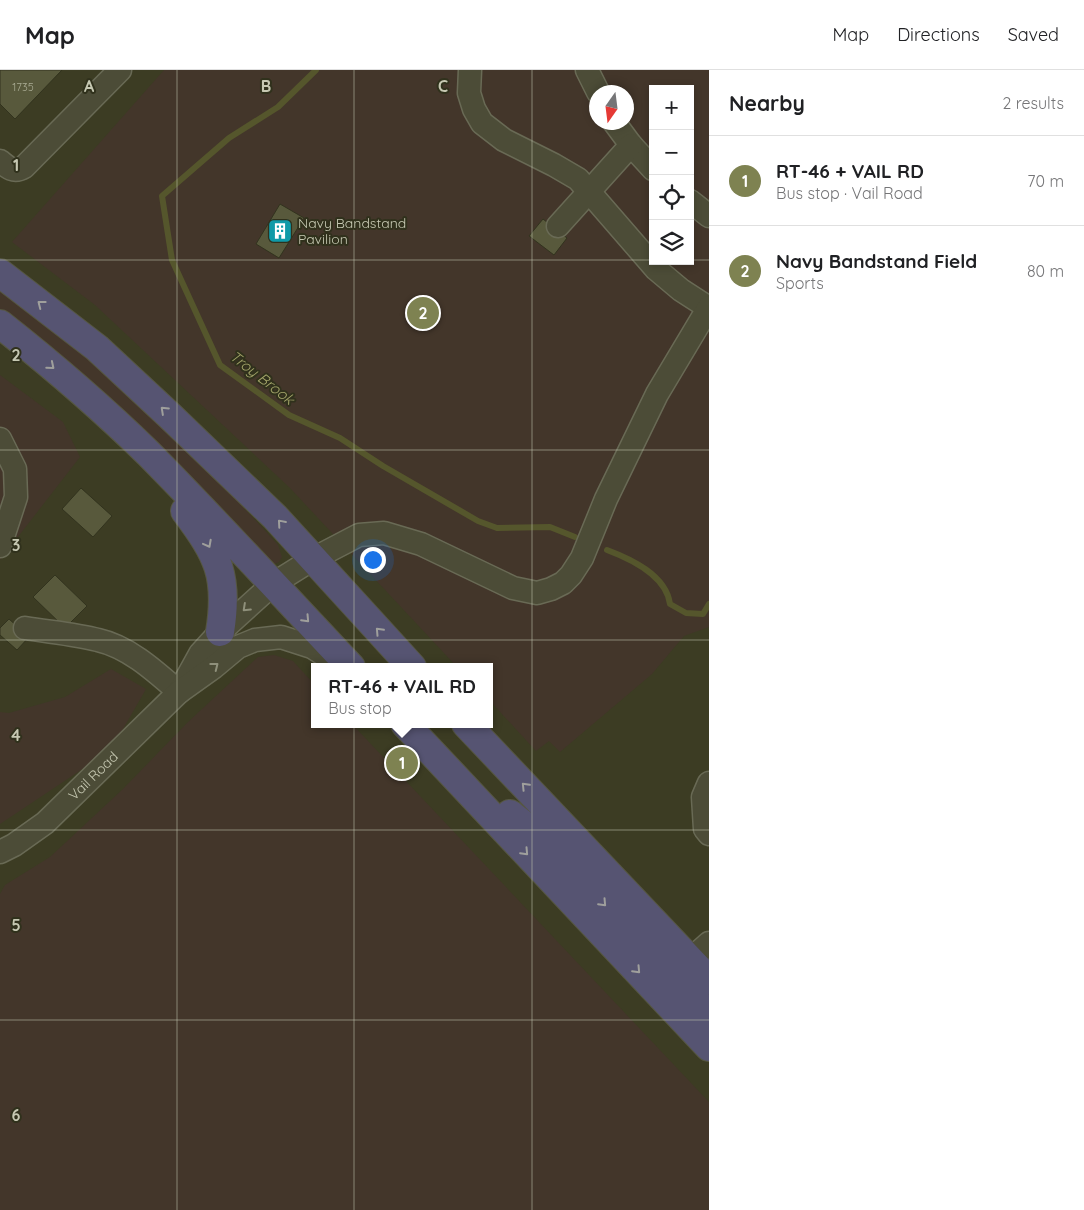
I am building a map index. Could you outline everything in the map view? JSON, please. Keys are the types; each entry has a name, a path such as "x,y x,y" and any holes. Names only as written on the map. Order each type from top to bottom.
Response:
{"highway":[{"path":"0,273 104,354 275,517 408,663"},
{"path":"0,324 81,391 128,434 244,552 347,663"},
{"path":"128,434 203,535 216,559 221,572 223,592 223,613 220,632"},
{"path":"470,728 700,952 709,980"},
{"path":"413,732 552,848 709,1014"},
{"path":"413,732 709,1047"}],"street":[{"path":"0,161 10,169 18,170 24,167 120,70"},
{"path":"470,70 469,93 474,109 482,123 504,140 573,176 588,190 656,269 681,290 709,308"},
{"path":"588,70 595,85"},
{"path":"620,130 630,145 649,165"},
{"path":"558,226 630,145"},
{"path":"694,205 709,216"},
{"name":"Vail Road","path":"179,692 200,654 220,632 273,584 313,559 359,535 384,533 421,544 512,588 537,593 563,583 571,575 582,558 614,483 657,394 709,308"},
{"path":"0,439 15,469 16,497 0,546"},
{"path":"25,628 99,640 123,650 151,667 179,692"},
{"name":"Vail Road","path":"0,852 14,845 44,823 179,692 238,647 258,639 281,637 312,647 337,663"},
{"path":"709,783 703,797 705,829 709,834"}],"shaded area":[{"path":"164,70 709,70 709,627 684,636 652,674 560,752 549,741 536,751 493,704 493,663 453,663 290,488 95,305 12,242"},
{"path":"0,289 75,347 180,442 278,545 282,557 279,562 272,565 0,312"},
{"path":"0,375 63,422 80,457 0,560"},
{"path":"274,655 293,661 311,681 311,728 356,728 709,1102 709,1210 0,1210 0,894 5,885 50,857 123,789 187,723 258,657"},
{"path":"111,669 146,689 111,750 0,824 0,712 9,713 65,697"}],"building":[{"path":"0,70 62,70 15,119 0,104"},
{"name":"Navy Bandstand Pavilion","path":"280,204 304,218 279,258 256,244"},
{"path":"543,219 567,238 554,255 529,236"},
{"path":"81,488 112,516 93,537 62,509"},
{"path":"55,575 87,606 65,628 33,597"},
{"path":"9,619 29,637 17,650 0,635 0,628"}],"waterway":[{"name":"Troy Brook","path":"316,70 278,107 229,138 162,196 172,260 220,365 289,415 340,438 383,466 478,521 497,528 550,527 575,537"},
{"name":"Troy Brook","path":"607,550 646,569 662,585 670,604 686,613 703,614 709,604"}],"place":[{"name":"Navy Bandstand Pavilion","path":"280,231"},
{"name":"Navy Bandstand Field","path":"423,313"},
{"name":"RT-46 + VAIL RD","path":"402,763"}]}
